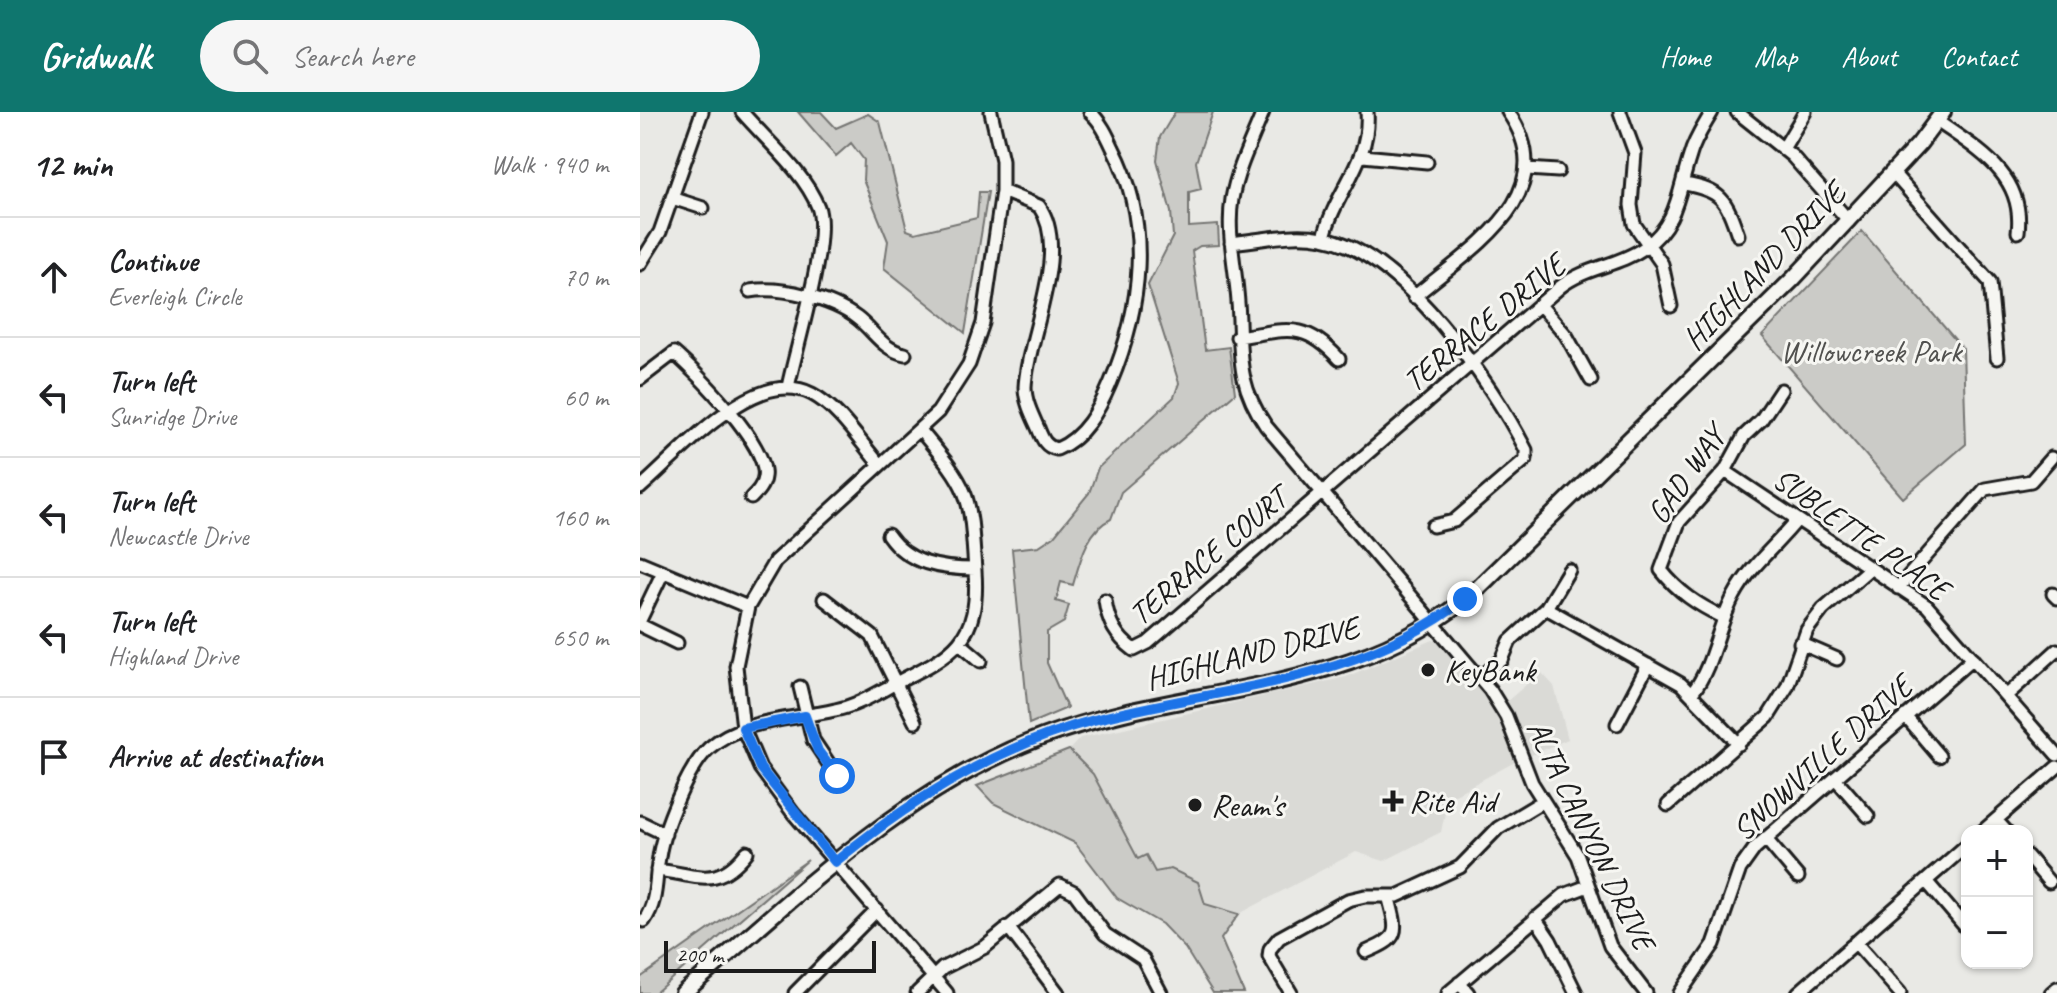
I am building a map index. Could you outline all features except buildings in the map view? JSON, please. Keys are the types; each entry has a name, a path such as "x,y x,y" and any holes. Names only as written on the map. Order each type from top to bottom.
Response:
{"main road":[{"name":"HIGHLAND DRIVE","path":"683,993 835,862 922,797 982,763 1042,737 1095,720 1334,667 1378,652 1433,622 1479,587 1849,221 1940,116"}],"street":[{"path":"640,264 655,243 702,112"},
{"path":"742,112 803,182 818,206 822,220 821,245 788,387"},
{"path":"947,993 768,779 743,728 736,666 748,607 759,583 789,544 920,430 951,396 976,347 1002,191 1002,160 991,112"},
{"name":"ALTA CANYON DRIVE","path":"1263,112 1233,194 1231,243 1238,308 1237,337 1244,384 1257,413 1481,677 1506,716 1543,801 1578,856 1610,946 1646,993"},
{"path":"1324,238 1333,209 1363,156 1367,112"},
{"path":"1414,297 1510,213 1518,199 1527,169 1523,137 1508,112"},
{"path":"1620,112 1635,153 1631,215 1662,264 1671,306"},
{"name":"TERRACE DRIVE","path":"1323,493 1578,275 1627,258 1648,245 1670,221 1684,184 1690,153 1712,112"},
{"path":"1737,112 1783,149 1849,221"},
{"path":"1783,149 1805,112"},
{"path":"1002,191 1039,206 1051,234 1037,335 1025,387 1029,408 1042,437 1053,449 1062,447 1080,433 1104,398 1126,344 1139,260 1132,193 1117,155 1094,113"},
{"path":"1940,116 2000,169 2015,195 2020,215 2018,232"},
{"path":"1363,156 1427,162"},
{"path":"1527,169 1558,171"},
{"path":"1893,173 1990,282 1997,358"},
{"path":"1684,184 1717,194 1728,207 1738,235"},
{"path":"672,198 703,208"},
{"path":"1231,243 1292,236 1324,238 1372,259 1414,297 1499,399 1526,450 1526,459 1454,521 1433,526"},
{"path":"750,291 770,290 841,308 869,328 885,347 905,354"},
{"path":"1540,305 1572,345 1591,380"},
{"path":"1237,337 1307,332 1324,343 1339,359"},
{"path":"640,379 674,353 728,411 751,441 764,467 760,489 751,498"},
{"path":"640,488 728,411 752,394 788,387 824,402 880,465"},
{"name":"GAD WAY","path":"1723,617 1695,602 1661,570 1679,522 1725,471 1744,436 1761,420 1781,390"},
{"path":"644,921 655,899 657,870 665,834 700,758 721,738 743,728 850,706 946,656 961,644 976,606 969,497 956,471 920,430"},
{"path":"1898,588 1985,489 2031,481 2051,458"},
{"name":"SUBLETTE PLACE","path":"1725,471 1927,606 2057,755"},
{"name":"TERRACE COURT","path":"1105,600 1114,629 1134,650 1142,647 1323,493"},
{"path":"1693,692 1710,663 1723,617 1748,573 1797,520"},
{"path":"888,535 897,548 912,559 975,569"},
{"path":"640,562 748,607"},
{"path":"1668,805 1739,744 1779,702 1800,643 1823,609 1869,569"},
{"path":"1481,677 1502,660 1510,641 1546,608 1569,570"},
{"path":"663,572 640,622 677,643"},
{"path":"824,599 867,631 915,722"},
{"path":"1546,608 1693,692 1739,744"},
{"path":"1800,643 1837,659"},
{"path":"961,644 981,661"},
{"path":"2006,696 2057,650"},
{"name":"SNOWVILLE DRIVE","path":"1680,993 1714,944 1740,869 1765,838 1973,658"},
{"path":"1617,724 1648,665"},
{"path":"800,687 805,716 818,751 837,776"},
{"path":"1905,716 1939,756"},
{"path":"1990,825 2057,767"},
{"path":"1835,778 1868,816"},
{"path":"1291,993 1269,956 1270,949 1279,938 1358,896 1389,899 1465,864 1498,828 1543,801"},
{"path":"1996,820 2001,825"},
{"path":"640,822 665,834"},
{"path":"1765,838 1798,877"},
{"path":"1798,993 1961,850"},
{"path":"657,870 714,878 730,871 747,852"},
{"path":"2033,863 2049,882"},
{"path":"1926,881 1961,922"},
{"path":"917,993 951,962 985,947 1060,885 1074,892 1105,934 1143,959 1161,993"},
{"path":"1448,993 1564,895 1588,886"},
{"path":"1366,952 1386,944 1395,934 1396,921 1389,899"},
{"path":"795,993 877,910"},
{"path":"1535,918 1550,940 1576,993"},
{"path":"1008,927 1058,993"},
{"path":"1855,942 1900,993"},
{"path":"1459,983 1468,993"},
{"path":"2051,993 2057,988"}],"shaded area":[{"path":"1433,640 1439,642 1490,701 1515,762 1448,798 1441,832 1384,861 1356,852 1239,914 1204,904 1198,882 1175,872 1155,872 1138,859 1093,774 1069,750 1080,738 1346,677"},
{"path":"1541,672 1554,686 1568,739 1527,757 1506,702"}],"green space":[{"path":"798,112 821,112 836,128 868,114 880,122 907,230 915,233 977,218 979,192 988,192 965,333 884,268 888,241 863,180 864,160 851,143 836,156"},
{"path":"1175,112 1213,112 1196,162 1201,189 1189,192 1189,227 1218,225 1219,245 1200,246 1192,251 1205,350 1229,347 1235,393 1121,492 1111,519 1090,538 1073,585 1061,582 1056,601 1069,605 1064,622 1047,632 1047,663 1067,708 1029,724 1012,549 1039,546 1054,536 1089,493 1098,468 1174,397 1179,383 1148,285 1173,236 1171,212 1157,160 1160,137"},
{"name":"Willowcreek Park","path":"1862,231 1963,349 1966,444 1903,498 1762,336"},
{"path":"1069,750 1093,774 1138,859 1146,855 1155,872 1171,869 1198,882 1205,904 1239,914 1221,939 1244,993 1213,993 1185,948 1162,924 1117,898 1075,843 993,803 977,786"},
{"path":"808,860 655,993 640,993 640,978"}],"place":[{"name":"KeyBank","path":"1428,670"},
{"name":"Rite Aid","path":"1393,801"},
{"name":"Ream's","path":"1195,805"}],"route":[{"path":"837,776 818,751 805,716 743,728 760,768 835,862 922,797 1013,749 1095,720 1352,662 1413,635 1465,599"}]}
